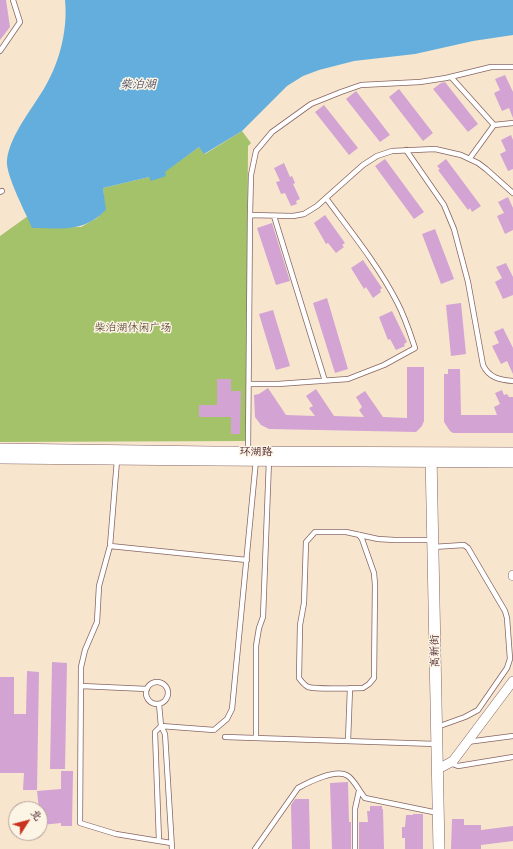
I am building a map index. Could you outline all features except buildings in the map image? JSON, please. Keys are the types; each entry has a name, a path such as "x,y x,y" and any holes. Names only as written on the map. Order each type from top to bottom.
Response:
{"street":[{"name":"环湖路","path":"0,449 254,455 431,457 513,462"},
{"name":"环湖路","path":"0,458 117,459 254,455 269,460 431,457 513,453"},
{"name":"高新街","path":"431,457 439,849"},
{"path":"438,769 453,761 513,681"}],"lane":[{"path":"0,51 20,22 14,0"},
{"path":"161,726 214,730 223,723 232,709 247,560 254,455 249,384 250,214 251,175 256,151 272,132 310,104 360,85 420,82 451,77 490,67 513,67"},
{"path":"451,77 494,126"},
{"path":"470,158 494,126 513,123"},
{"path":"406,150 444,205 454,229 468,282 485,368 499,380 513,381"},
{"path":"250,214 274,216 293,216 304,214 317,206 356,170 370,160 392,151 444,150 470,158 486,169 513,193"},
{"path":"249,384 278,384 348,379 396,360 415,348 405,320 389,286 369,255 326,198"},
{"path":"274,216 325,381"},
{"path":"117,459 110,546 99,586 97,622 82,658 80,823 116,834 171,843"},
{"path":"256,738 256,646 262,617 269,460"},
{"path":"359,535 362,539 374,574 374,678 363,688 317,688 302,683 299,678 300,625 304,603 306,542 315,532 346,532 395,540 433,544 464,545 468,548 505,611 507,618 510,659 507,668 478,710 437,728"},
{"path":"110,546 247,560"},
{"path":"157,682 165,685 168,690 168,696 165,702 159,704 150,702 146,696 147,689 151,684 157,682"},
{"path":"81,686 147,689"},
{"path":"348,741 350,688"},
{"path":"159,704 161,726 165,734 172,849"},
{"path":"159,841 156,732 161,726"},
{"path":"467,742 513,736"},
{"path":"225,737 437,744"},
{"path":"450,763 458,766 513,757"},
{"path":"255,849 298,788 339,772 349,776 368,800 438,813"},
{"path":"355,849 355,809 359,790"}],"green space":[{"name":"柴泊湖休闲广场","path":"242,131 251,143 248,146 246,441 0,442 0,236 28,216 33,228 81,227 97,218 105,210 103,188 149,177 165,175 164,172 199,147 205,154"}],"water":[{"name":"柴泊湖","path":"65,0 513,0 513,35 473,41 415,54 354,61 319,70 303,76 287,86 242,131 204,154 199,147 165,172 166,176 151,181 149,177 103,188 106,210 89,223 72,228 32,228 12,184 7,166 7,160 9,150 17,131 51,76 59,55 64,33 66,11"}]}
